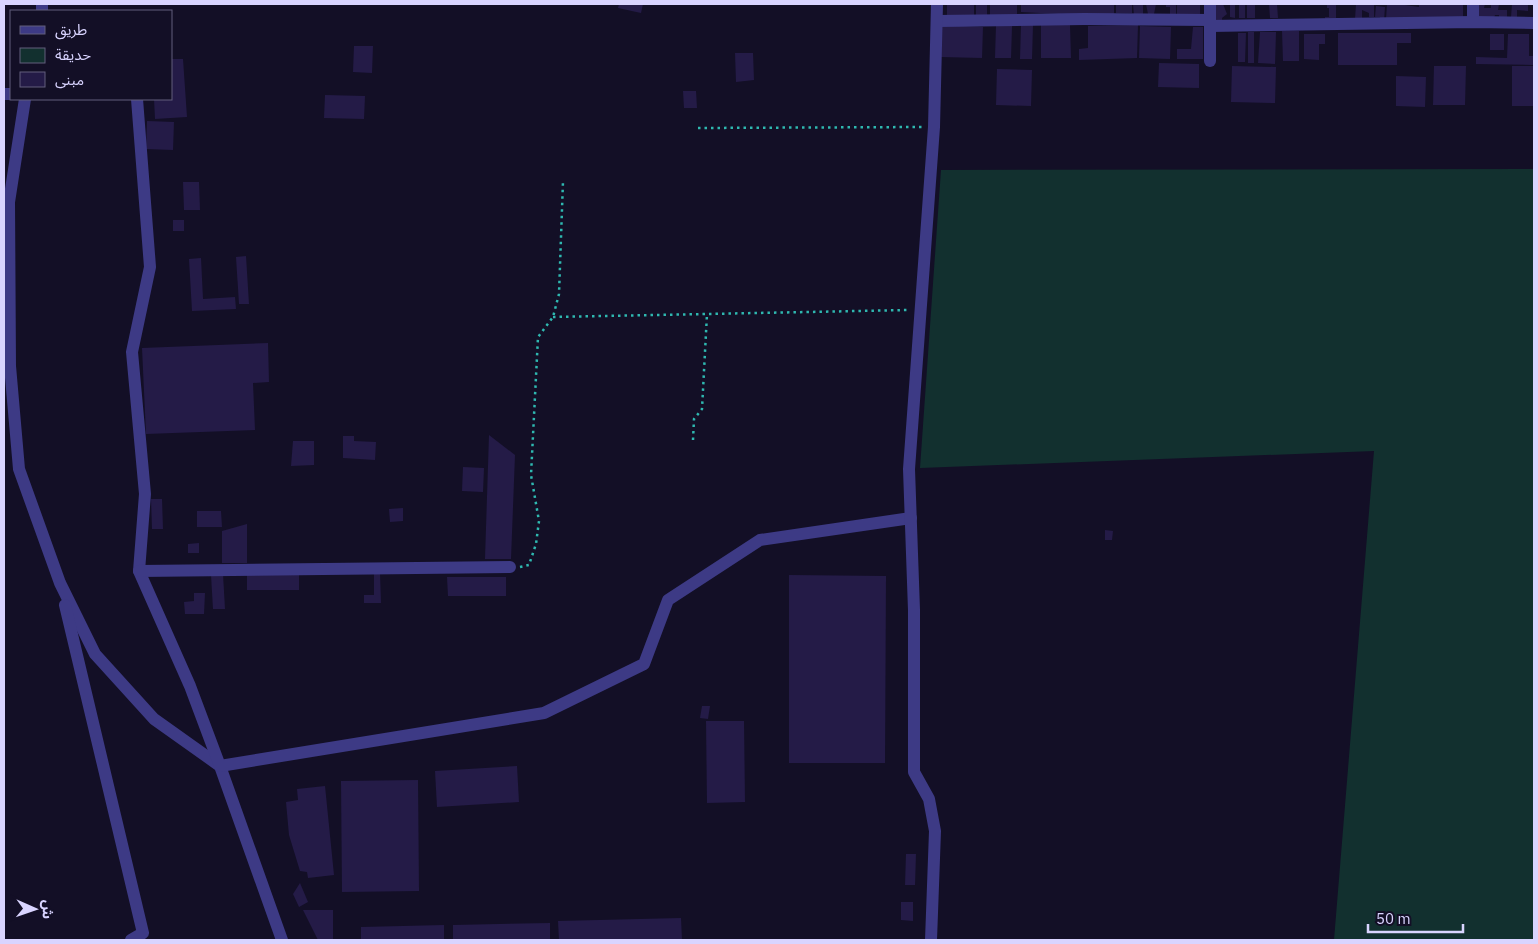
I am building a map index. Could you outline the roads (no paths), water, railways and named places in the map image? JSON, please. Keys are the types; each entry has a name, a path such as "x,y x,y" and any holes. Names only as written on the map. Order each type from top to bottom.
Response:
{"street":[{"path":"930,940 934,831 929,799 914,772 914,610 909,470 934,127 937,4"},
{"path":"1210,4 1210,61"},
{"path":"1473,4 1473,22"},
{"path":"937,21 1084,19 1210,23 1534,23"},
{"path":"25,100 6,202 7,366 19,469 60,583 143,933 131,940"},
{"path":"137,100 150,267 132,352 145,494 138,571 190,686 282,940"},
{"path":"60,583 95,654 154,719 220,766 544,713 644,664 668,600 760,540 911,518"},
{"path":"138,571 510,567"}]}
